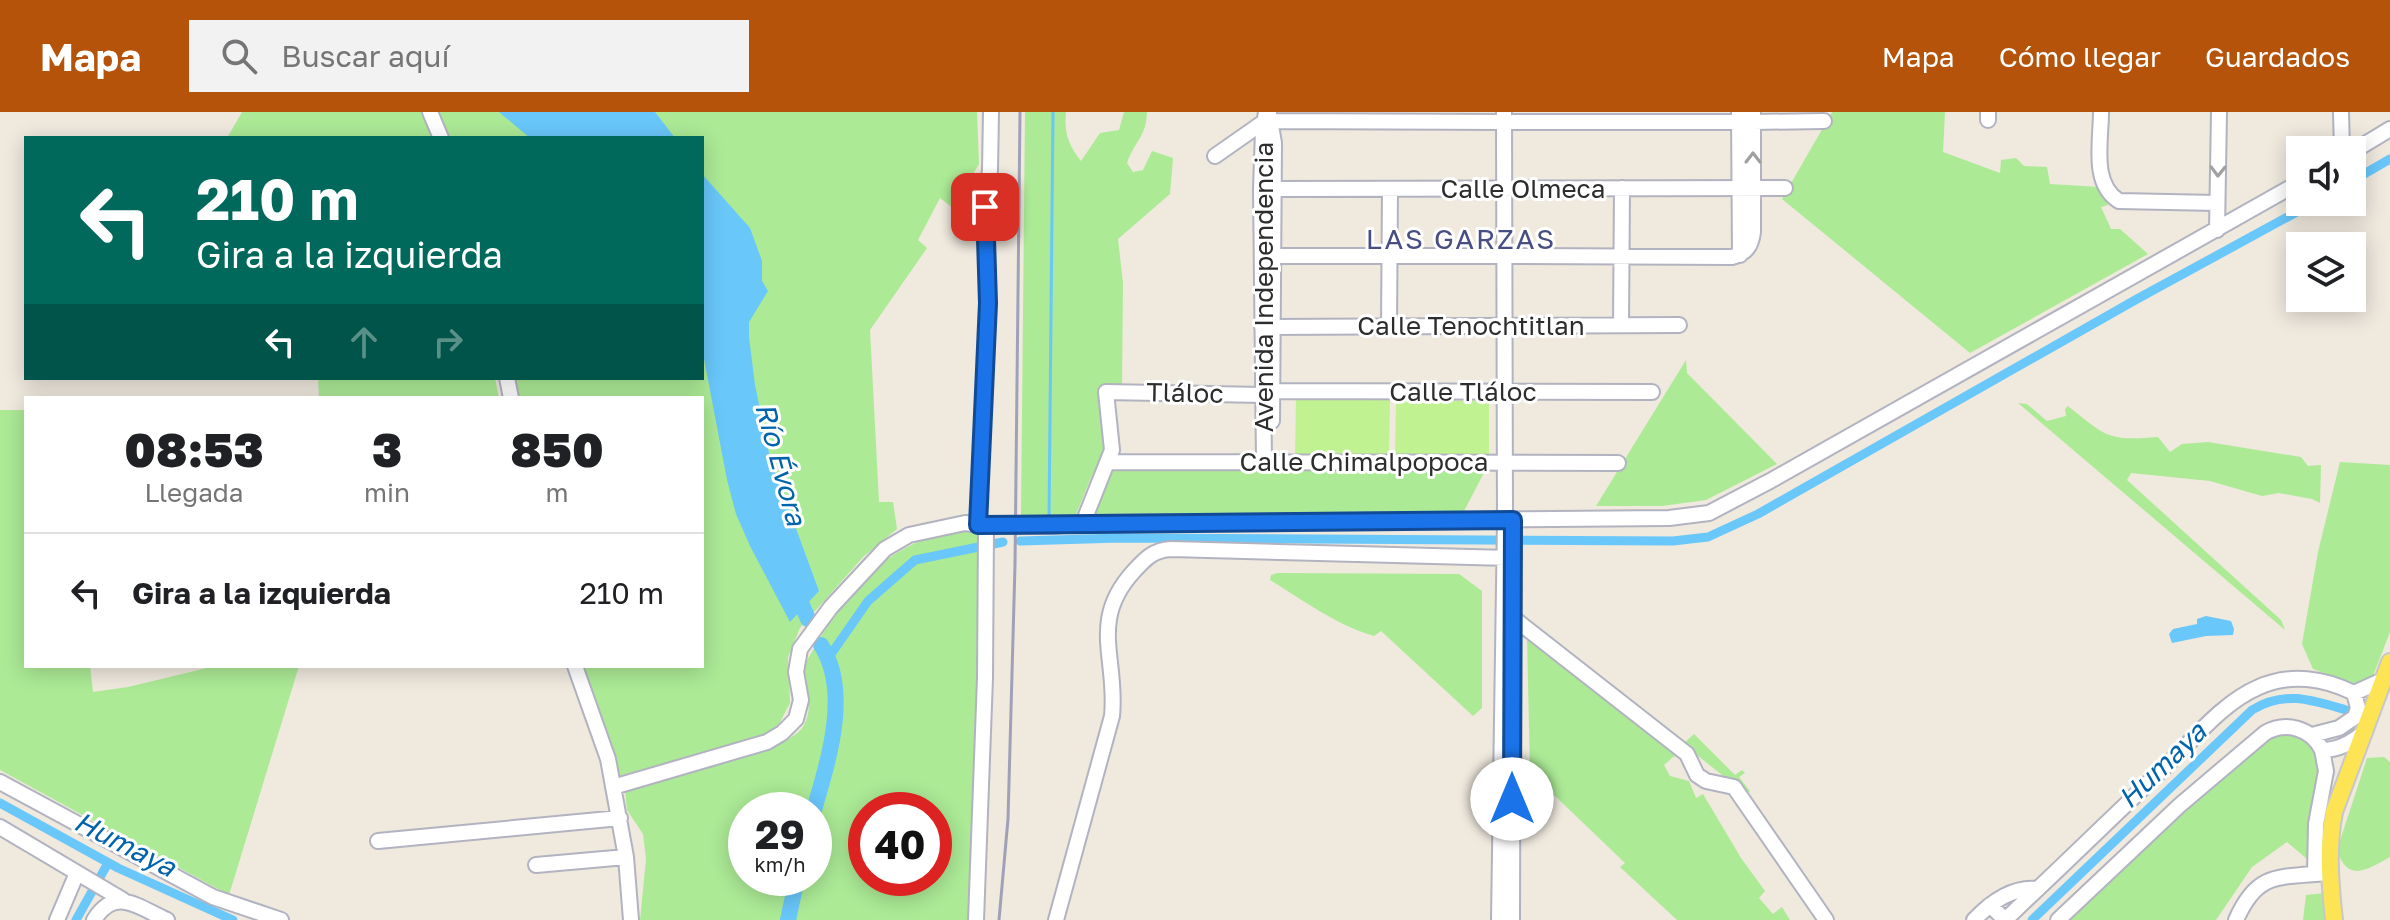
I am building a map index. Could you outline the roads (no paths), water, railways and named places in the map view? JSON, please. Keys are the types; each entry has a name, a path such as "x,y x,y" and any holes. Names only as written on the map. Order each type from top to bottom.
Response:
{"main road":[{"path":"2334,920 2322,874 2334,812 2390,662"}],"street":[{"path":"430,112 440,136"},
{"path":"976,920 985,678 982,526 988,303 985,207 990,170 991,112"},
{"path":"2101,112 2101,180 2110,195 2119,201 2217,203"},
{"path":"2217,230 2219,112"},
{"path":"2341,112 2342,136"},
{"path":"1215,156 1268,117 1746,117 1824,121"},
{"name":"Avenida Independencia","path":"1268,117 1268,461"},
{"path":"1499,920 1509,524 1509,117"},
{"path":"1273,256 1740,255 1752,241 1746,189 1746,117"},
{"path":"2366,144 2390,129"},
{"path":"1621,325 1622,188"},
{"name":"Calle Olmeca","path":"1267,189 1785,188"},
{"name":"Avenida Independencia","path":"1267,189 1273,256 1268,327"},
{"path":"1389,327 1390,189"},
{"path":"613,787 767,742 782,733 796,719 801,700 796,672 800,649 861,572 885,549 909,535 965,523 982,526 1083,523 1509,524 1669,518 1709,513 2286,190"},
{"name":"Calle Tenochtitlan","path":"1268,327 1679,325"},
{"name":"Tláloc","path":"1109,462 1113,439 1106,392 1268,393"},
{"name":"Calle Tláloc","path":"1268,393 1652,392"},
{"path":"1083,523 1095,487 1109,462"},
{"name":"Calle Chimalpopoca","path":"1109,462 1618,463"},
{"path":"1056,920 1112,716 1113,689 1107,629 1110,610 1118,591 1153,552 1171,549 1508,554"},
{"path":"1508,554 1512,617 1512,920"},
{"path":"1512,617 1687,754 1697,775 1706,781 1734,787 1826,920"},
{"path":"576,668 608,759 626,857 631,920"},
{"path":"1990,905 2005,920 2209,724 2256,688 2275,681 2294,679 2339,685 2354,693 2358,708 2355,717 2339,728 2312,735 2291,727 2278,727 2265,733 2180,805 2058,920"},
{"path":"2354,693 2383,680"},
{"path":"2322,750 2340,748 2365,732"},
{"path":"2236,920 2244,903 2260,884 2283,876 2322,874 2316,824 2326,771 2322,750 2312,735"},
{"path":"0,782 213,897 281,920"},
{"path":"378,841 620,818"},
{"path":"0,827 123,900 167,920"},
{"path":"536,865 626,857"},
{"path":"57,920 82,876"},
{"path":"1974,920 1990,905 2012,893 2038,889"},
{"path":"94,920 111,901 123,900"}],"water":[{"path":"499,112 655,112 673,136 528,136"},
{"path":"704,176 750,228 762,261 762,281 768,291 749,322 755,385 770,458 819,591 790,622 750,546 736,514 704,359"},
{"path":"2206,616 2231,621 2233,635 2206,636 2172,643 2169,634 2173,629 2197,624 2197,619"}],"waterway":[{"path":"1049,520 1053,112"},
{"path":"2366,173 2390,159"},
{"path":"1020,541 1120,538 1673,541 1708,537 1758,514 2289,216"},
{"path":"829,657 868,601 915,560 1003,542"},
{"name":"Río Évora","path":"795,588 808,619"},
{"name":"Río Évora","path":"819,792 830,749 836,705 835,684 821,645"},
{"name":"Humaya","path":"2032,920 2252,710 2287,699 2310,700 2346,710"},
{"name":"Humaya","path":"0,803 118,868 233,920"},
{"path":"76,920 108,863"},
{"name":"Río Évora","path":"788,920 793,896"}],"railway":[{"path":"999,920 1008,819 1015,565 1020,112"}],"district":[{"name":"LAS GARZAS","path":"1461,239"}]}
